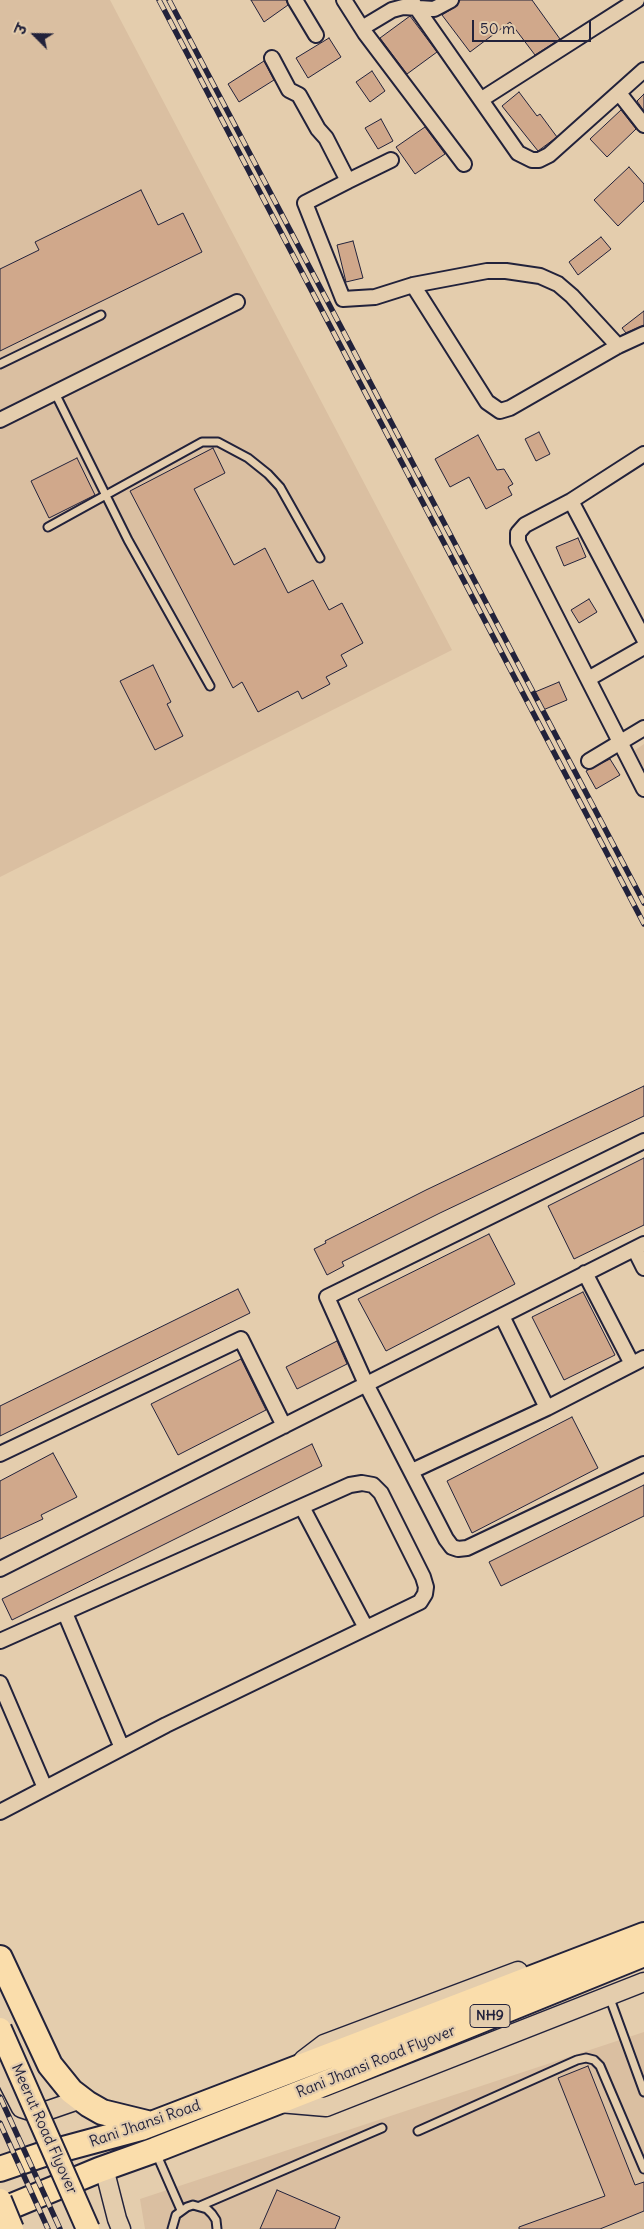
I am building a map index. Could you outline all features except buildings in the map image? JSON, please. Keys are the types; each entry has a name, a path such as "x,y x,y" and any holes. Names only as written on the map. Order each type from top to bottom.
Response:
{"highway":[{"name":"Rani Jhansi Road Flyover","path":"284,2074 644,1935"},
{"name":"Rani Jhansi Road Flyover","path":"274,2103 644,1954"},
{"path":"0,1958 50,2065 71,2092 102,2112 151,2124"},
{"name":"Rani Jhansi Road","path":"1,2164 151,2124 284,2074"},
{"name":"NH9","path":"7,2204 155,2150 274,2103"}],"main road":[{"name":"Meerut Road Flyover","path":"0,2028 88,2229"},
{"path":"7,2204 12,2229"}],"street":[{"path":"295,0 316,36"},
{"path":"344,0 362,28 464,164"},
{"path":"362,28 392,10 414,3 434,9 451,0"},
{"path":"482,99 637,0"},
{"path":"414,3 518,153 532,160 539,160 576,132 644,70"},
{"path":"272,58 289,90 299,95 318,129 326,138 348,181"},
{"path":"619,93 644,125"},
{"path":"391,160 305,203 344,299 375,297 413,285 487,271 506,271 540,276 558,284 572,296 618,346"},
{"path":"413,285 487,402 500,411 510,408 618,346 644,334"},
{"path":"0,420 237,302"},
{"path":"644,454 571,501 525,525 518,532 518,542 644,789"},
{"path":"571,501 644,640"},
{"path":"588,679 644,647"},
{"path":"589,761 644,728"},
{"path":"644,1141 327,1297 366,1384 446,1539 452,1547 458,1549 467,1548 644,1464"},
{"path":"0,1569 639,1247 644,1268"},
{"path":"412,1471 547,1408 638,1361 585,1273"},
{"path":"502,1316 547,1408"},
{"path":"0,1454 241,1339 284,1426"},
{"path":"0,1641 350,1485 362,1483 373,1485 381,1493 423,1577 426,1587 425,1594 420,1602 122,1748 0,1812"},
{"path":"302,1507 366,1628"},
{"path":"66,1613 122,1748"},
{"path":"0,1683 45,1788"},
{"path":"284,2074 324,2044 644,1923"},
{"path":"274,2103 326,2107 644,1982"},
{"path":"0,2067 21,2108 30,2111 49,2110 80,2099"},
{"path":"104,2168 115,2226"}],"lane":[{"path":"0,364 101,316"},
{"path":"54,393 128,540 210,686"},
{"path":"48,526 202,442 218,442 248,458 274,480 280,487 320,558"},
{"path":"608,1995 644,2092"},
{"path":"418,2131 577,2060 586,2058 594,2060 600,2066 644,2169"},
{"path":"172,2229 173,2221 181,2210 187,2207 200,2206 382,2128"},
{"path":"155,2150 181,2210"},
{"path":"200,2206 212,2214 216,2220 217,2229"}],"shaded area":[{"path":"0,0 110,0 452,650 0,877"},
{"path":"644,744 644,769 634,751"},
{"path":"644,2032 644,2229 145,2229 140,2199"}],"railway":[{"path":"159,0 644,924"},
{"path":"169,0 644,903"},
{"path":"0,2097 60,2229"},
{"path":"0,2123 48,2229"}]}
